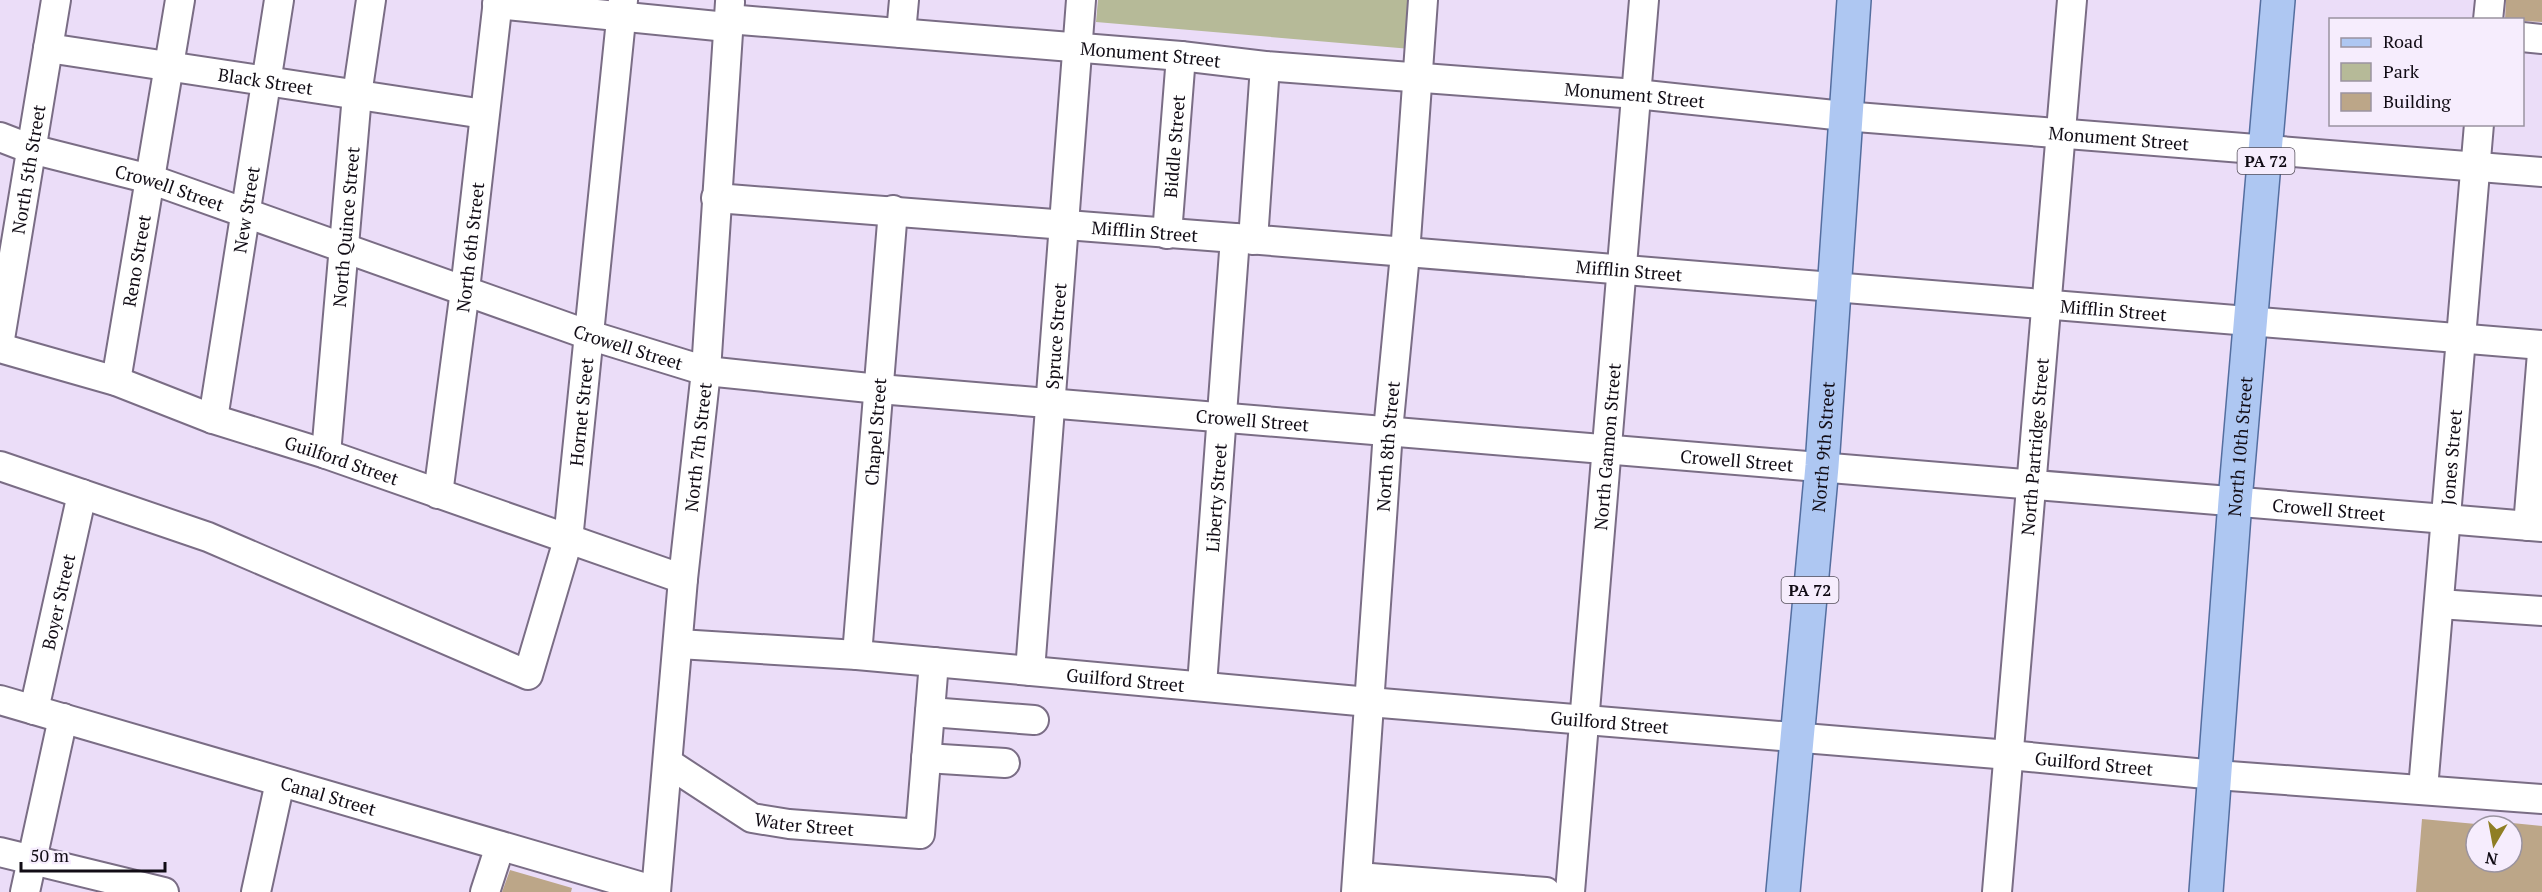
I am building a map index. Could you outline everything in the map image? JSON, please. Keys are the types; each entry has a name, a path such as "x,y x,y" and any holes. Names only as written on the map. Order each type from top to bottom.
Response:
{"main road":[{"name":"North 9th Street","path":"1783,892 1822,465 1844,116 1854,0"},
{"name":"North 10th Street","path":"2206,892 2235,501 2278,0"}],"street":[{"name":"North 5th Street","path":"0,339 56,0"},
{"name":"Reno Street","path":"117,381 180,0"},
{"name":"New Street","path":"213,419 279,0"},
{"name":"North Quince Street","path":"326,454 357,95 371,0"},
{"path":"901,33 904,0"},
{"name":"Spruce Street","path":"1030,671 1081,0"},
{"name":"North 8th Street","path":"1357,884 1388,431 1405,254 1423,0"},
{"name":"North Gannon Street","path":"1570,892 1644,0"},
{"name":"North Partridge Street","path":"1997,892 2072,0"},
{"path":"2488,18 2490,0"},
{"name":"Monument Street","path":"498,2 729,15 901,33 1181,56 1265,66 1636,94 1844,116 2542,172"},
{"name":"North 6th Street","path":"438,494 465,290 498,2"},
{"name":"Hornet Street","path":"82,494 208,537 528,675 568,540 622,8"},
{"name":"North 7th Street","path":"656,892 683,579 706,371 729,15"},
{"path":"2524,37 2542,39"},
{"name":"Black Street","path":"48,48 484,114"},
{"name":"Biddle Street","path":"1167,234 1181,56"},
{"name":"Liberty Street","path":"1202,685 1222,417 1265,66"},
{"name":"Jones Street","path":"2423,789 2479,126"},
{"name":"Crowell Street","path":"0,137 31,149 150,179 588,335 706,371 879,389 1822,465 2535,526"},
{"name":"Mifflin Street","path":"716,198 893,210 1405,254 2542,345"},
{"name":"Chapel Street","path":"857,655 893,210"},
{"name":"Guilford Street","path":"0,348 117,381 213,419 326,454 683,579"},
{"path":"2535,526 2542,353"},
{"path":"0,466 82,494"},
{"name":"Boyer Street","path":"34,710 82,494"},
{"path":"2439,604 2542,612"},
{"name":"Guilford Street","path":"679,645 857,655 2216,775 2542,799"},
{"path":"934,662 926,759 1005,763"},
{"name":"Canal Street","path":"0,700 656,892"},
{"path":"930,712 1034,720"},
{"path":"25,892 63,718"},
{"name":"Water Street","path":"668,763 752,818 789,824 920,834 926,759"},
{"path":"256,892 280,782"},
{"path":"485,892 500,846"},
{"path":"0,852 164,892"},
{"path":"1357,884 1533,891"}],"green space":[{"path":"1098,0 1415,0 1411,49 1096,22"}],"building":[{"path":"2506,0 2542,0 2542,22 2524,21 2524,18 2505,18"},
{"path":"2422,819 2464,823 2464,874 2524,874 2524,824 2542,826 2542,892 2416,892"},
{"path":"510,870 572,888 571,892 502,892"}]}
